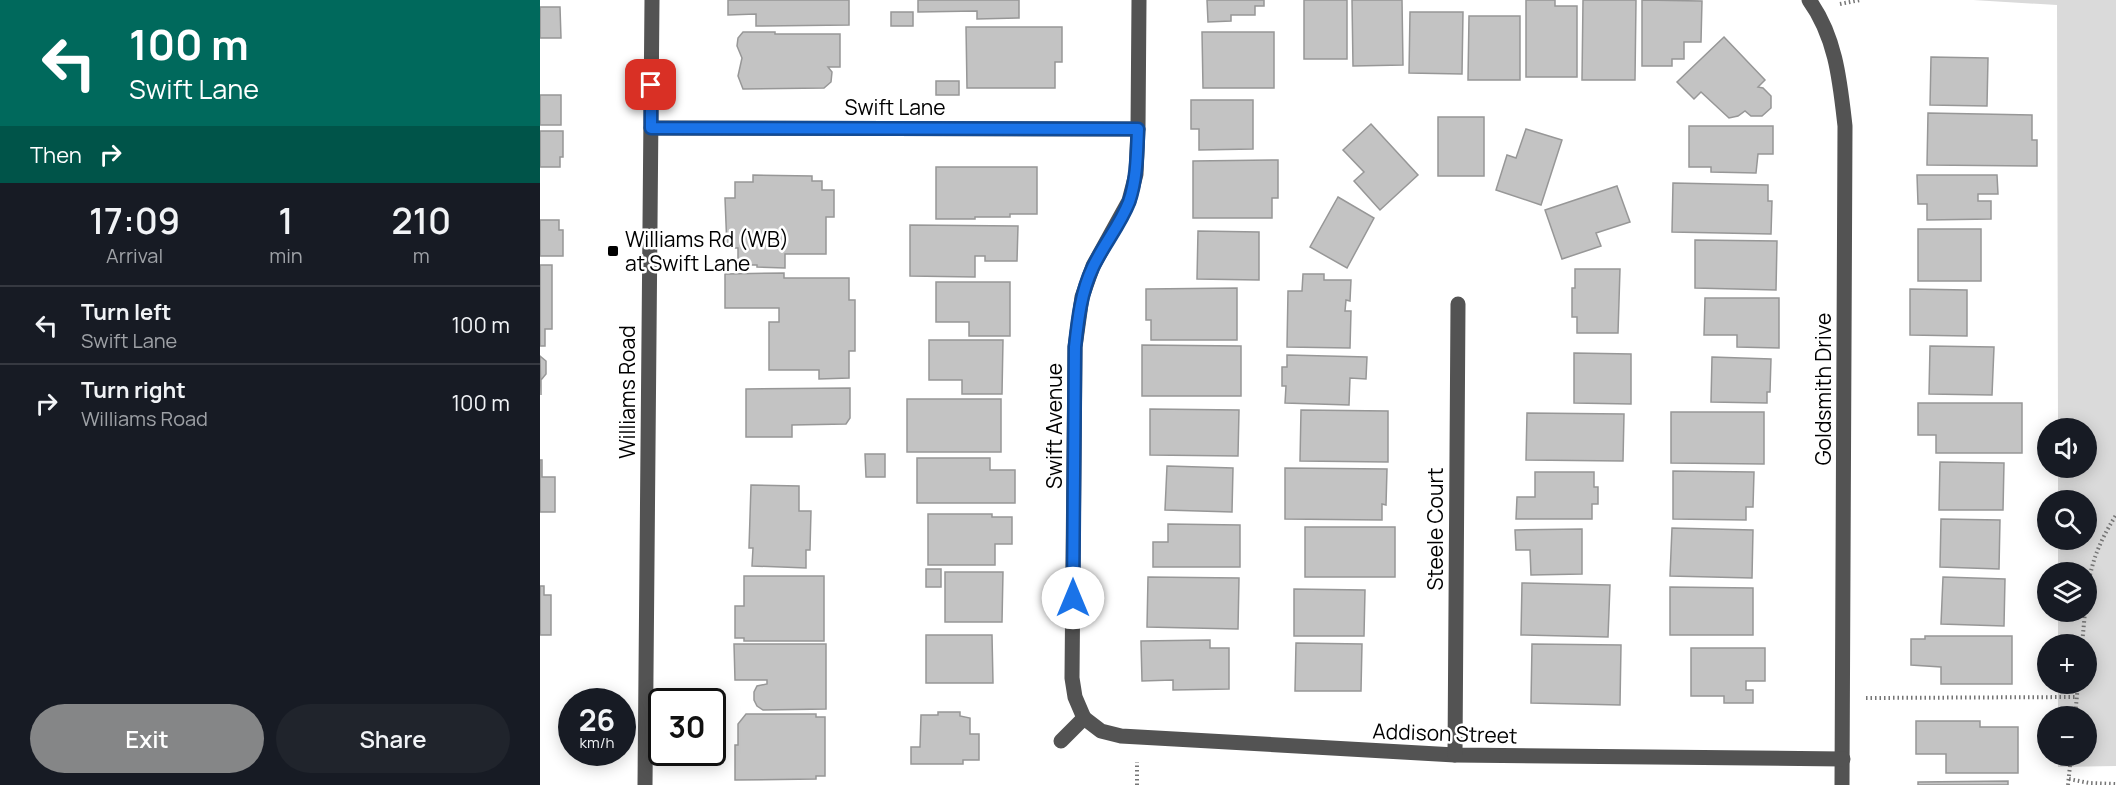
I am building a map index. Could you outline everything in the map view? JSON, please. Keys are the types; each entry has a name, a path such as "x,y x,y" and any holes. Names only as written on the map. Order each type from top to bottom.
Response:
{"street":[{"name":"Williams Road","path":"645,785 652,0"},
{"name":"Swift Avenue","path":"1083,718 1075,697 1072,678 1075,347 1082,297 1094,266 1129,201 1136,174 1138,0"},
{"name":"Goldsmith Drive","path":"1809,0 1831,41 1839,75 1845,126 1842,785"},
{"name":"Swift Lane","path":"651,128 1138,129"},
{"name":"Steele Court","path":"1455,755 1458,304"},
{"name":"Addison Street","path":"1083,718 1101,731 1121,736 1455,755 1843,759"},
{"path":"1061,741 1083,718"}],"path":[{"path":"2093,562 2101,539 2116,515"},
{"path":"2076,706 2077,694"},
{"path":"1866,698 2077,697"},
{"path":"1137,762 1137,785"},
{"path":"2068,785 2070,766"},
{"path":"2069,779 2089,783 2116,784"}],"shaded area":[{"path":"1973,0 2116,0 2116,766 2058,767 2097,766 2097,706 2058,706 2058,694 2097,694 2097,634 2058,634 2058,622 2097,622 2097,562 2058,562 2058,550 2097,550 2097,490 2058,490 2058,478 2097,478 2097,418 2058,418 2057,5"}],"building":[{"path":"728,0 849,0 849,25 756,26 756,14 728,15"},
{"path":"918,0 1019,0 1019,18 977,19 977,11 918,12"},
{"path":"1207,0 1264,0 1264,6 1255,6 1255,15 1231,15 1231,21 1208,22"},
{"path":"1304,0 1347,0 1347,59 1304,59"},
{"path":"1352,0 1402,0 1403,65 1353,66"},
{"path":"1526,0 1555,0 1555,6 1577,6 1577,77 1526,77"},
{"path":"1583,0 1636,0 1635,80 1582,80"},
{"path":"1642,0 1702,1 1701,42 1684,42 1684,59 1672,59 1672,66 1642,66"},
{"path":"540,7 560,7 561,38 540,38"},
{"path":"891,12 913,12 913,26 891,26"},
{"path":"1410,12 1463,12 1462,74 1409,73"},
{"path":"1469,16 1520,16 1520,80 1468,80"},
{"path":"966,27 1062,27 1062,62 1055,62 1055,88 967,88"},
{"path":"743,32 840,34 840,67 828,67 832,72 831,82 824,88 743,89 738,76 742,58 737,46 738,38"},
{"path":"1202,32 1274,32 1274,88 1203,88"},
{"path":"1724,37 1765,80 1758,87 1763,88 1771,96 1771,108 1762,116 1751,116 1745,111 1729,118 1701,92 1694,99 1677,82"},
{"path":"1931,57 1988,58 1987,106 1930,105"},
{"path":"936,81 959,81 959,95 936,95"},
{"path":"540,95 561,95 561,125 540,125"},
{"path":"1191,100 1253,100 1253,149 1199,150 1199,129 1191,129"},
{"path":"1928,113 2032,115 2032,140 2037,140 2037,166 1927,165"},
{"path":"1438,117 1484,117 1484,176 1438,176"},
{"path":"1371,124 1418,175 1380,210 1354,181 1364,172 1343,150"},
{"path":"1689,126 1773,126 1773,154 1758,154 1756,173 1711,172 1711,167 1689,167"},
{"path":"1526,129 1562,140 1541,205 1496,190 1507,155 1516,158"},
{"path":"540,131 563,131 563,157 560,157 560,167 540,167"},
{"path":"1278,160 1278,198 1272,198 1272,218 1193,218 1193,161"},
{"path":"936,167 1037,167 1037,214 1010,214 1010,217 975,217 975,219 936,219"},
{"path":"753,175 812,176 812,181 822,181 822,190 834,190 834,217 826,217 826,254 785,254 785,268 738,265 738,248 727,248 725,198 735,198 735,182 753,182"},
{"path":"1917,175 1997,175 1998,194 1978,194 1978,201 1991,201 1991,219 1927,220 1927,204 1918,204"},
{"path":"1673,183 1768,185 1768,201 1772,201 1771,234 1672,232"},
{"path":"1617,186 1630,222 1596,233 1601,246 1562,259 1545,210"},
{"path":"1338,197 1374,218 1347,268 1310,247"},
{"path":"540,220 559,220 559,230 563,230 563,256 540,256"},
{"path":"910,225 1018,226 1017,261 985,261 985,256 975,256 975,277 910,276"},
{"path":"1918,229 1981,229 1981,281 1918,281"},
{"path":"1198,231 1259,232 1259,280 1197,279"},
{"path":"1695,240 1777,241 1776,290 1695,288"},
{"path":"540,265 552,265 552,329 545,329 545,346 540,346"},
{"path":"1575,269 1620,269 1618,333 1577,333 1577,317 1572,317 1572,288 1575,288"},
{"path":"784,273 784,278 849,278 849,300 855,300 855,351 849,351 849,378 819,379 819,370 769,370 769,322 779,322 779,308 725,308 725,274"},
{"path":"1303,274 1324,274 1324,280 1351,280 1350,301 1346,300 1345,311 1351,311 1350,348 1287,347 1288,291 1302,291"},
{"path":"936,282 1010,282 1010,336 969,336 969,322 936,322"},
{"path":"1237,288 1237,340 1151,340 1151,320 1146,320 1146,289"},
{"path":"1910,289 1967,290 1967,336 1910,335"},
{"path":"1705,298 1779,298 1779,348 1737,347 1737,335 1704,335"},
{"path":"929,340 1003,340 1002,394 962,394 962,380 929,380"},
{"path":"1142,345 1241,346 1241,396 1142,396"},
{"path":"1930,346 1994,347 1992,395 1929,394"},
{"path":"1574,353 1631,354 1631,404 1574,403"},
{"path":"1287,355 1367,357 1366,379 1350,378 1349,405 1285,403 1286,386 1282,386 1282,367 1287,367"},
{"path":"540,356 546,361 546,374 541,380 541,395"},
{"path":"1712,357 1771,359 1770,392 1767,392 1767,403 1711,402"},
{"path":"850,388 850,418 846,424 792,425 792,437 746,437 746,389"},
{"path":"907,399 1001,399 1001,452 907,452"},
{"path":"1918,403 2022,403 2022,453 1936,453 1936,435 1918,435"},
{"path":"1150,409 1239,410 1238,456 1150,455"},
{"path":"1301,410 1388,411 1388,462 1300,461"},
{"path":"1671,412 1764,412 1764,464 1671,463"},
{"path":"1527,413 1624,414 1623,461 1526,460"},
{"path":"865,454 885,454 885,477 866,477"},
{"path":"917,458 990,458 990,470 1015,470 1015,503 917,503"},
{"path":"540,460 542,460 542,477 555,477 555,512 540,512"},
{"path":"1940,462 2004,463 2003,510 1939,510"},
{"path":"1167,466 1233,468 1232,512 1165,510"},
{"path":"1285,468 1387,469 1386,505 1382,504 1382,520 1285,519"},
{"path":"1673,471 1754,472 1753,507 1746,507 1746,520 1673,519"},
{"path":"1535,472 1594,472 1594,487 1598,487 1598,504 1592,504 1592,519 1516,519 1517,497 1535,497"},
{"path":"751,485 799,486 799,511 811,511 810,550 806,550 806,568 752,566 753,548 749,548"},
{"path":"928,514 992,514 992,517 1012,517 1012,544 995,544 995,565 928,565"},
{"path":"1941,519 2000,520 1999,569 1940,567"},
{"path":"1168,524 1240,525 1240,567 1153,567 1153,542 1168,542"},
{"path":"1305,527 1395,527 1395,577 1305,577"},
{"path":"1672,528 1753,530 1752,578 1670,576"},
{"path":"1582,529 1582,574 1531,575 1530,550 1516,550 1515,530"},
{"path":"926,569 941,569 941,587 926,587"},
{"path":"945,572 1003,572 1002,622 945,622"},
{"path":"744,576 824,576 824,641 744,641 744,638 735,638 735,606 744,606"},
{"path":"1148,577 1239,578 1238,629 1147,627"},
{"path":"1943,577 2005,579 2004,626 1941,624"},
{"path":"1522,583 1610,585 1608,637 1521,635"},
{"path":"540,586 544,586 544,595 551,595 551,635 540,635"},
{"path":"1670,587 1753,588 1753,635 1670,635"},
{"path":"1294,589 1365,590 1364,636 1294,636"},
{"path":"926,635 992,635 993,683 926,683"},
{"path":"1925,636 2012,636 2012,684 1941,684 1941,667 1911,665 1911,639 1925,639"},
{"path":"1210,640 1210,648 1229,648 1229,689 1173,690 1173,680 1142,681 1141,641"},
{"path":"1296,643 1362,644 1361,691 1295,691"},
{"path":"734,644 826,644 826,709 763,710 757,706 754,692 757,686 767,684 767,680 735,680"},
{"path":"1532,644 1621,645 1620,705 1531,703"},
{"path":"1691,648 1765,648 1765,681 1746,681 1746,690 1753,690 1753,703 1724,703 1724,696 1691,696"},
{"path":"938,712 960,712 960,716 970,718 970,734 979,734 979,760 963,760 963,764 911,764 911,747 920,747 921,715 938,715"},
{"path":"746,714 816,714 816,717 825,717 825,776 816,776 816,779 735,780 735,745 738,745 738,724"},
{"path":"1916,721 1980,721 1980,727 2018,727 2018,773 1946,773 1946,754 1916,754"},
{"path":"2008,781 2008,785 1918,785 1918,782"}],"place":[{"name":"Williams Rd (WB) at Swift Lane","path":"613,251"}],"route":[{"path":"651,85 651,128 1138,129 1136,174 1129,201 1094,266 1082,297 1078,319 1075,347 1073,598"}]}
